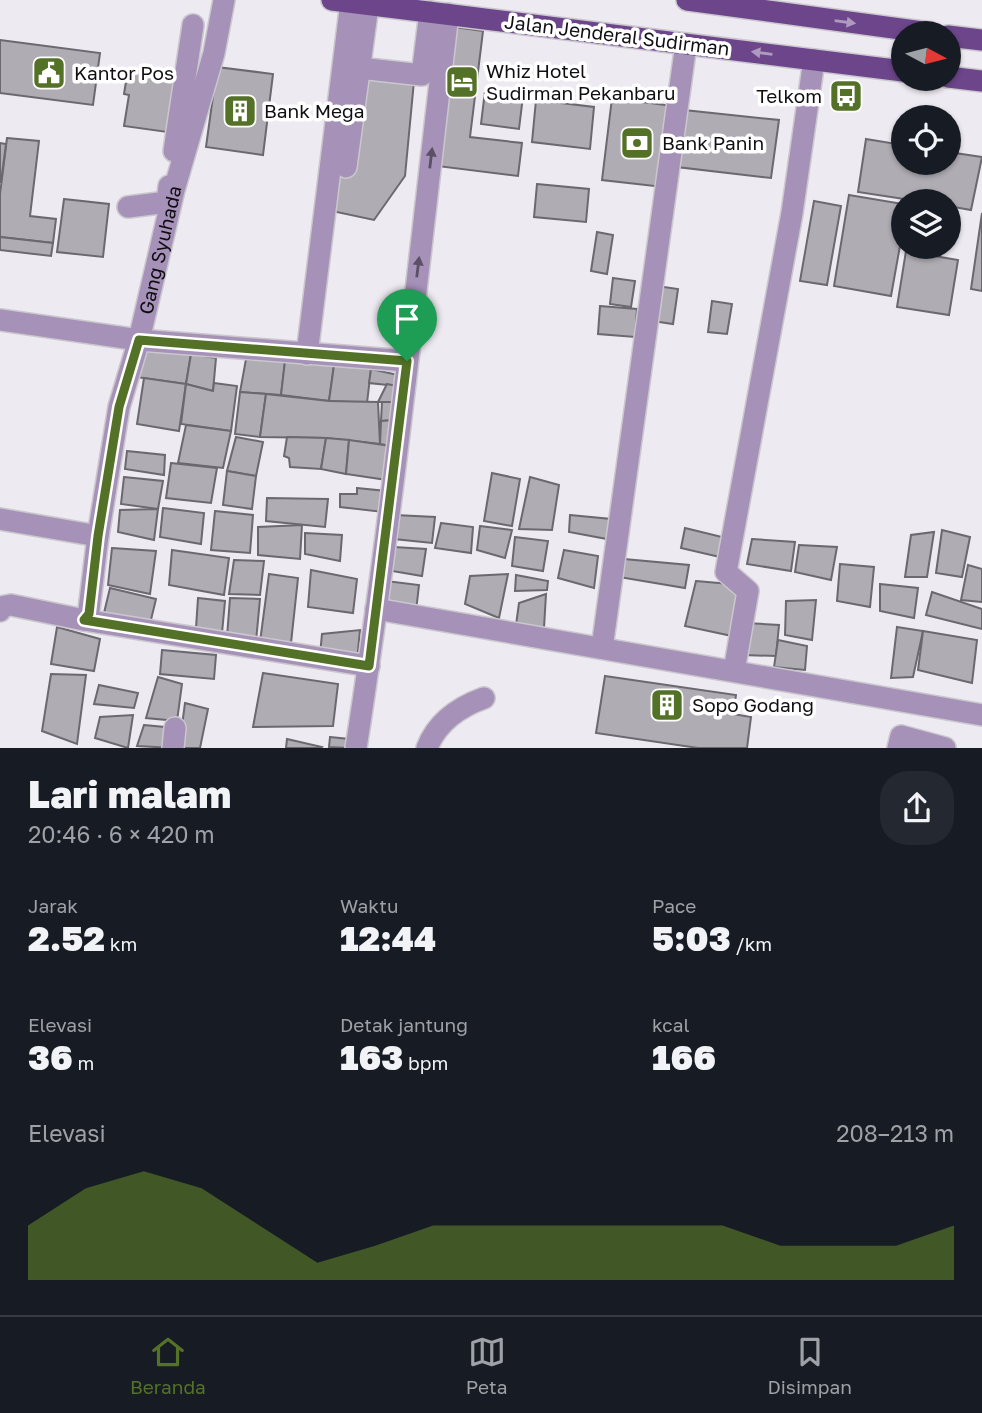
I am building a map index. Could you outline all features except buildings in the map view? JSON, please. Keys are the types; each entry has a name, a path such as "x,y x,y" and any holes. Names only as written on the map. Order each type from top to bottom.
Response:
{"main road":[{"path":"687,0 780,6 891,26"},
{"name":"Jalan Jenderal Sudirman","path":"350,2 439,13 497,10 686,44 891,70"},
{"path":"961,38 982,40"},
{"path":"961,79 982,81"}],"street":[{"name":"Gang Syuhada","path":"84,620 89,614 98,536 119,407 139,340 174,190 214,53 224,0"},
{"path":"307,354 350,2"},
{"path":"346,167 359,68 350,2"},
{"path":"359,68 422,75 439,13"},
{"path":"356,748 369,666 407,361 439,13"},
{"path":"128,207 167,202 193,25"},
{"path":"602,648 686,44"},
{"path":"734,671 748,591 726,572 792,214 814,60"},
{"path":"0,320 139,340 407,361"},
{"path":"0,519 98,536"},
{"path":"0,611 1,607 10,605 84,620 369,666"},
{"path":"376,609 982,715"},
{"path":"427,748 438,727 464,705 484,698"},
{"path":"898,748 901,736 946,748"}],"place":[{"name":"Kantor Pos","path":"49,73"},
{"name":"Whiz Hotel Sudirman Pekanbaru","path":"462,82"},
{"name":"Telkom","path":"846,96"},
{"name":"Bank Mega","path":"240,111"},
{"name":"Bank Panin","path":"637,143"},
{"name":"Sopo Godang","path":"667,705"}],"route":[{"path":"139,340 407,361 369,666 84,620 89,614 98,536 119,407 139,340"}]}
